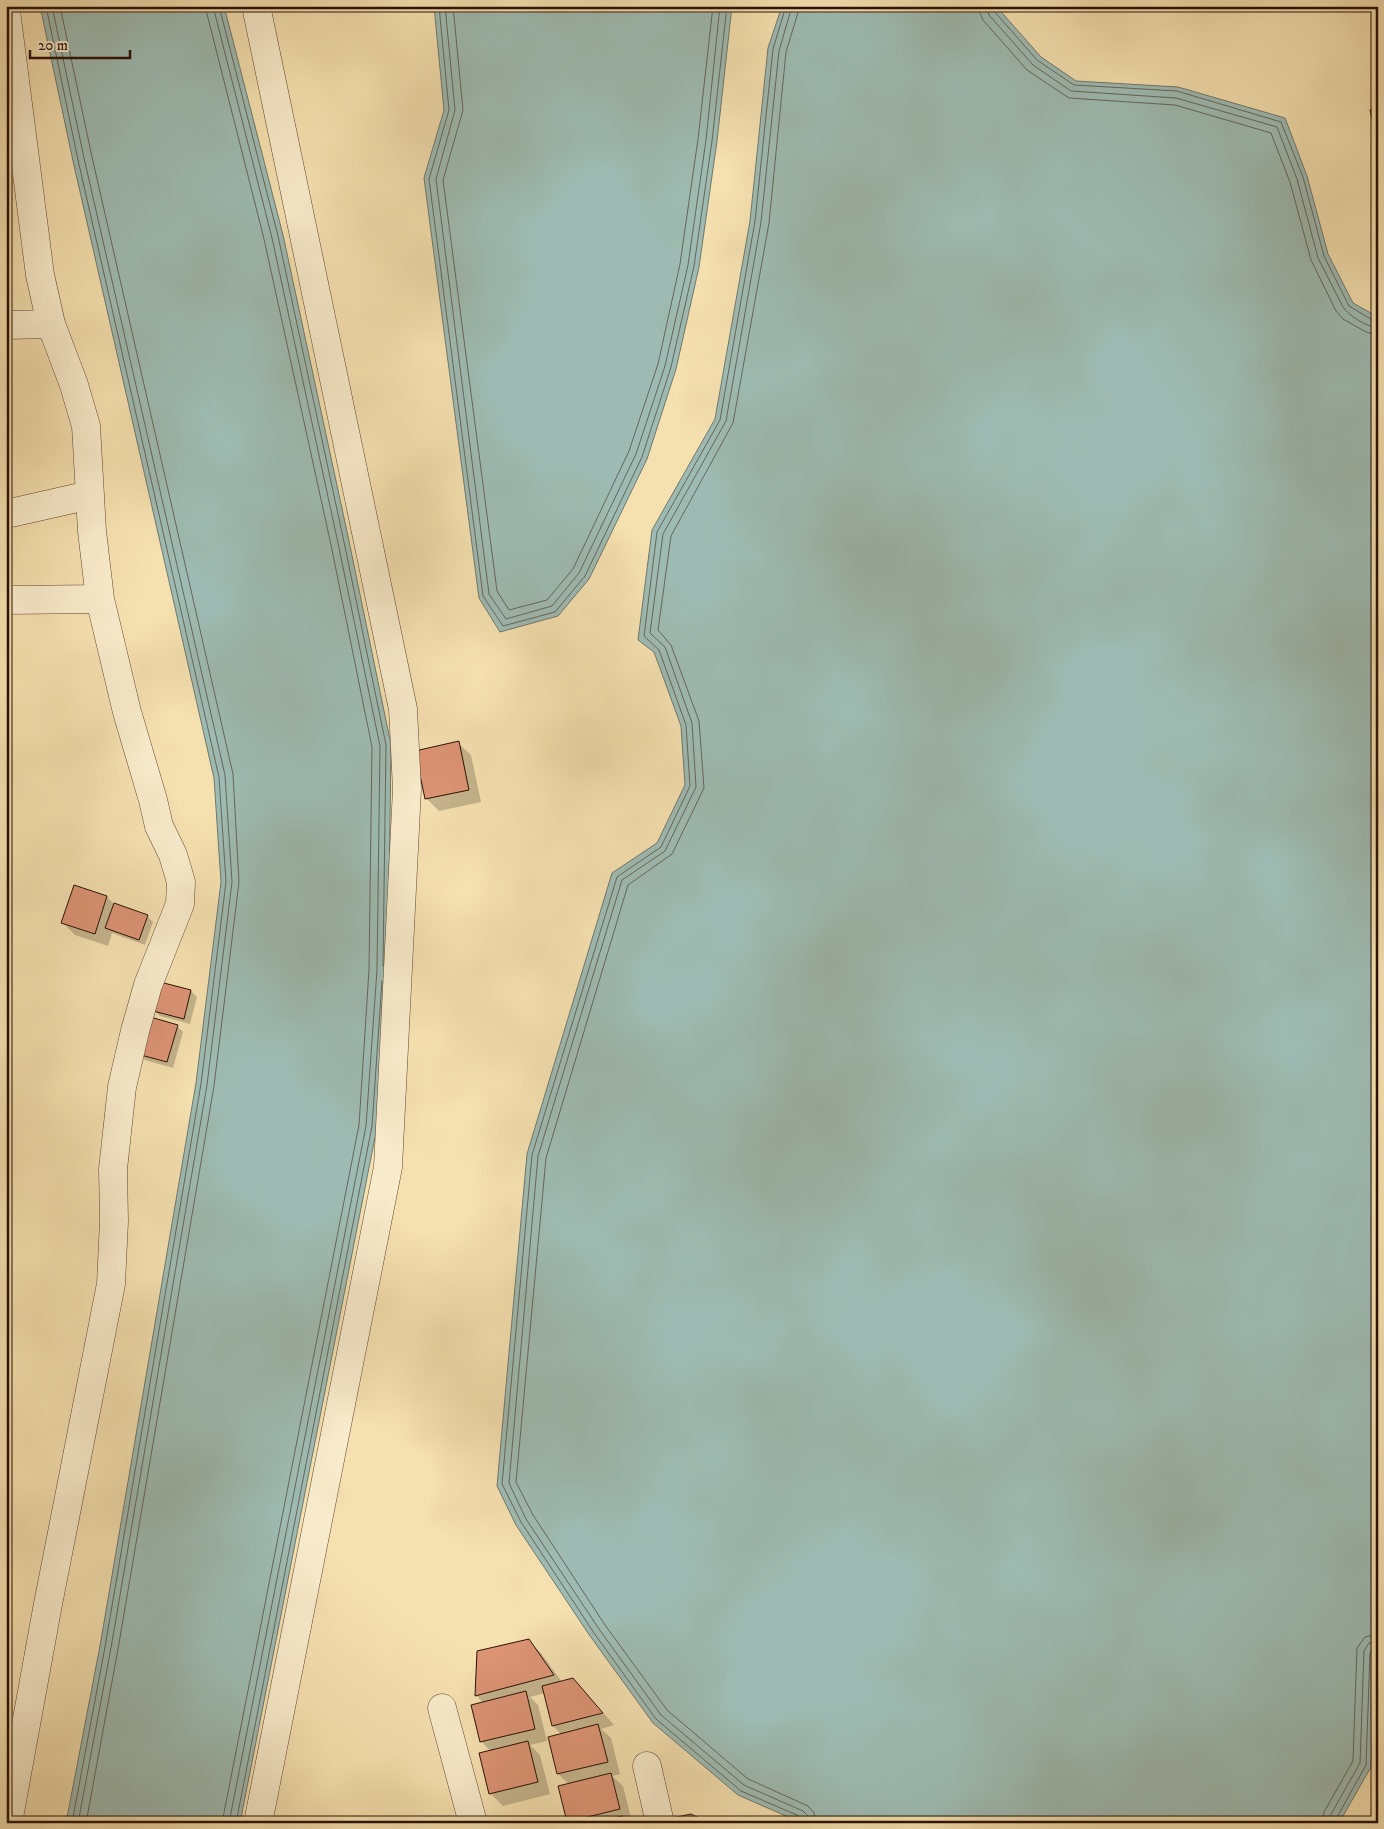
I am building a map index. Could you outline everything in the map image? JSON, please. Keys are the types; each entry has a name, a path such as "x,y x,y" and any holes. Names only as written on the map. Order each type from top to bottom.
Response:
{"street":[{"path":"256,6 403,709 407,789 388,1167 258,1823"},
{"path":"6,11 12,109 40,275 50,324 74,385 86,426 90,495 100,599 126,712 159,826 173,856 181,882 180,904 148,985 122,1087 113,1169 114,1221 111,1284 48,1604 8,1823"},
{"path":"6,325 50,324"},
{"path":"6,514 90,495"},
{"path":"6,600 100,599"},
{"path":"442,1708 473,1823"},
{"path":"647,1766 660,1823"}],"water":[{"path":"40,6 224,6 283,235 391,745 388,971 377,1127 240,1823 66,1823 100,1646 196,1083 221,882 214,778 73,161"},
{"path":"434,6 732,6 717,141 699,267 676,369 647,459 589,579 558,616 500,632 479,598 424,178 444,110"},
{"path":"782,6 996,6 1041,57 1076,81 1178,87 1285,118 1307,176 1328,254 1353,303 1378,317 1378,1600 1371,1767 1339,1823 802,1823 738,1795 653,1723 590,1636 516,1525 497,1486 527,1154 612,873 657,843 685,785 681,726 654,652 638,640 652,530 715,419 750,221 768,48"}],"building":[{"path":"1378,108 1378,142 1370,110"},
{"path":"459,741 469,790 425,799 415,751"},
{"path":"74,885 107,896 95,934 61,923"},
{"path":"114,903 148,915 139,940 105,928"},
{"path":"160,982 191,990 184,1019 153,1011"},
{"path":"147,1016 178,1025 167,1062 137,1054"},
{"path":"529,1639 554,1675 475,1696 477,1651"},
{"path":"573,1678 603,1713 552,1726 542,1686"},
{"path":"526,1691 535,1729 480,1742 471,1705"},
{"path":"598,1724 608,1762 557,1774 548,1737"},
{"path":"528,1741 538,1782 489,1794 479,1753"},
{"path":"611,1773 620,1809 567,1822 558,1786"},
{"path":"691,1814 709,1823 664,1823 663,1820"},
{"path":"622,1816 624,1823 595,1823"}]}
